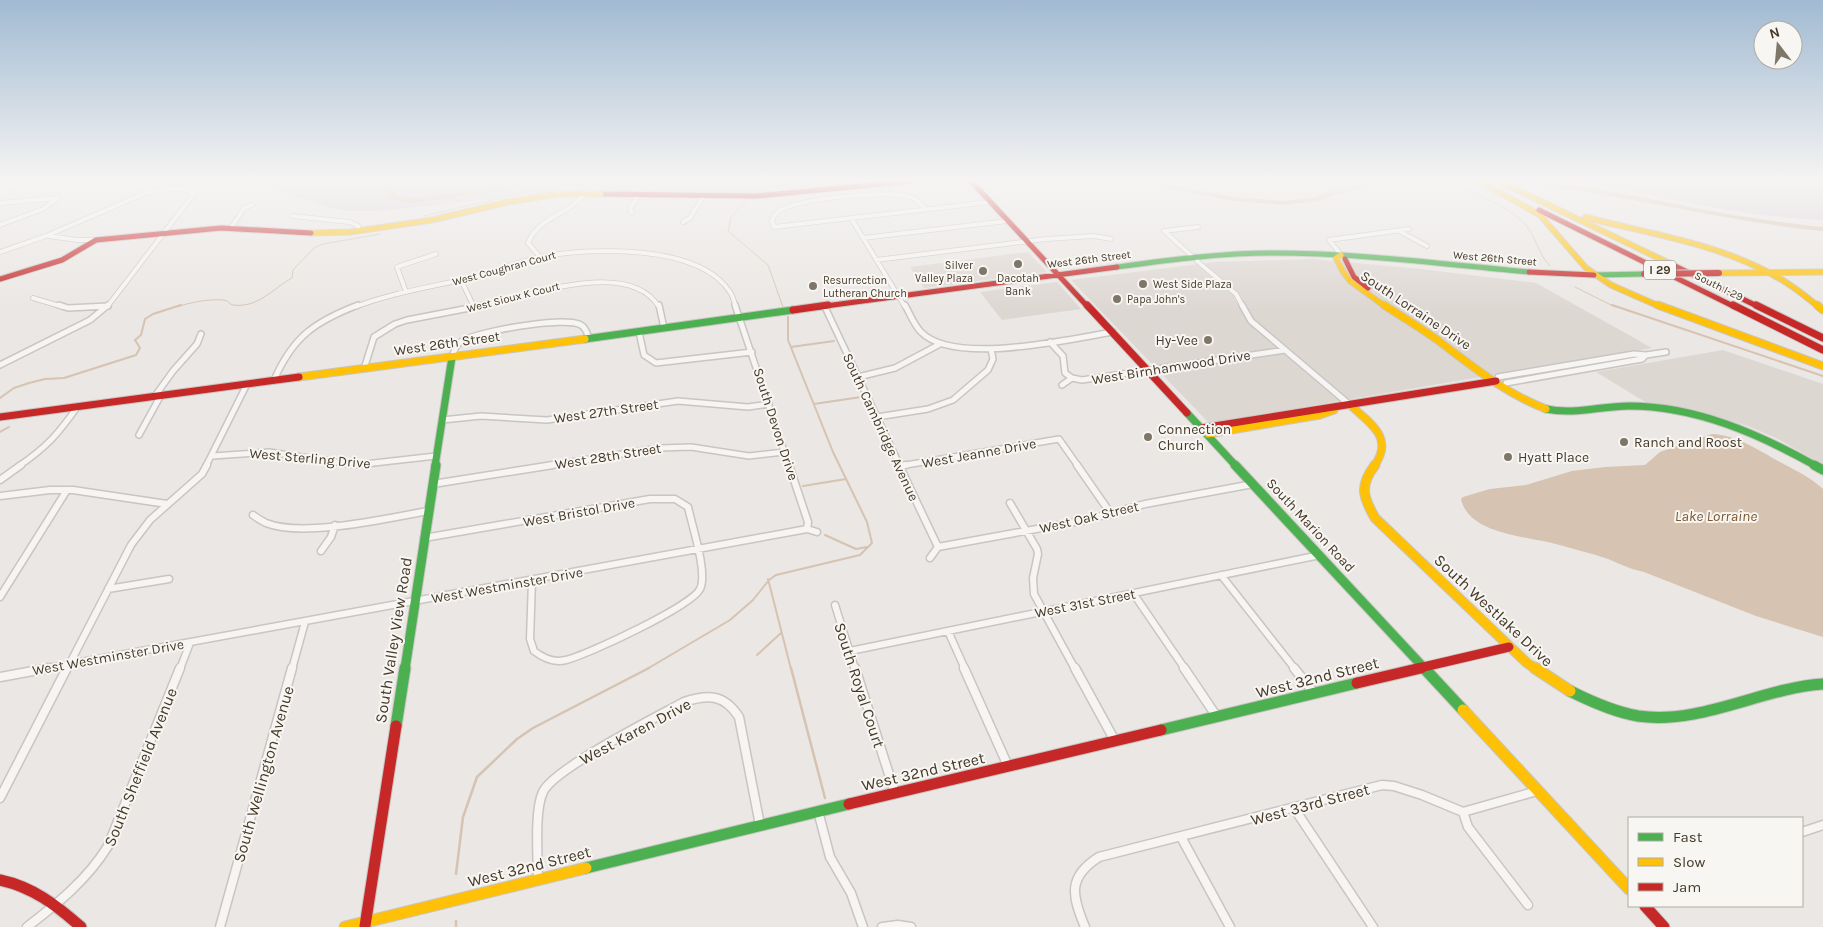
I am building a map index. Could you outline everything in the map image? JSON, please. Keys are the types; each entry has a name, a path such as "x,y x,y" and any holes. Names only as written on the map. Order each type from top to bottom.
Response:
{"main road":[{"path":"0,279 65,260 87,250 96,240 231,228 322,234 404,224"},
{"name":"South Marion Road","path":"1011,224 1150,371 1628,887"},
{"path":"1550,224 1598,277 1643,300 1823,366"},
{"name":"South I-29","path":"1573,224 1823,350"},
{"name":"South I-29","path":"1589,224 1823,338"},
{"path":"1613,224 1716,251 1773,275 1823,310"},
{"name":"West 26th Street","path":"0,417 898,297 1195,259 1264,253 1341,257 1516,275 1598,277 1823,276"},
{"name":"West 26th Street","path":"1060,276 1127,270 1190,259 1341,257"},
{"name":"South Lorraine Drive","path":"1341,257 1352,274 1362,283 1536,406 1548,410 1570,412 1631,406 1659,407 1696,413 1760,435 1823,470"},
{"name":"West 26th Street","path":"1773,275 1823,272"},
{"name":"South Valley View Road","path":"365,924 452,357"},
{"path":"1205,431 1313,409 1350,405 1500,380"},
{"name":"South Westlake Drive","path":"1350,405 1376,430 1383,446 1380,460 1370,471 1363,486 1364,498 1375,518 1509,647 1545,678 1572,693 1604,706 1627,713 1664,718 1702,713 1795,687 1823,684"},
{"name":"West 32nd Street","path":"345,927 365,924 818,811 1509,647"},
{"path":"0,880 17,881 29,886 56,904 81,927"},
{"path":"1646,907 1664,927"}],"street":[{"path":"0,252 75,224"},
{"path":"0,365 90,320 108,306 171,224"},
{"path":"231,228 233,224"},
{"path":"355,224 358,226 359,231"},
{"path":"540,257 529,245 532,232 541,224"},
{"path":"773,224 774,227 797,224"},
{"path":"855,224 921,332 940,344 965,348 991,348 1050,342 1113,332"},
{"path":"863,238 980,224"},
{"path":"1198,227 1164,231 1236,294 1248,317 1350,405"},
{"path":"1341,257 1328,240 1409,229"},
{"path":"1399,230 1427,246"},
{"path":"46,236 68,240 96,240"},
{"path":"876,260 1027,241 1094,236 1111,239"},
{"name":"West Coughran Court","path":"274,380 288,351 303,334 352,307 406,292 462,280 540,257 576,251 615,250 646,253 678,260 703,269 722,282 731,292 741,318"},
{"path":"406,292 397,267 436,254"},
{"path":"462,280 474,307"},
{"name":"West Sioux K Court","path":"364,368 374,337 389,326 559,286 582,283 609,283 635,288 652,298 660,308 664,328"},
{"path":"33,298 68,308 108,306"},
{"name":"South Cambridge Avenue","path":"824,307 938,547"},
{"name":"South Devon Drive","path":"741,318 808,522 807,529"},
{"path":"452,357 458,344 470,337 550,322 578,324 585,328 589,338"},
{"path":"640,332 643,356 647,360 656,363 670,363 752,352"},
{"path":"139,435 158,396 173,371 197,344 201,334"},
{"name":"West Birnhamwood Drive","path":"1050,342 1063,356 1065,373 1072,378 1091,380 1285,350"},
{"path":"858,377 895,368 940,344"},
{"path":"877,417 928,409 953,400 988,370 993,359 991,348"},
{"path":"1500,380 1634,354 1646,355 1666,352"},
{"path":"1500,380 1642,359 1646,355"},
{"path":"1062,385 1072,378"},
{"path":"0,798 131,545 150,520 197,480 213,456 247,384"},
{"name":"West 27th Street","path":"442,420 481,416 547,420 678,401 748,407 769,404"},
{"path":"0,480 45,448 60,432 78,406"},
{"name":"West Jeanne Drive","path":"900,466 1059,439 1110,514"},
{"name":"West 28th Street","path":"432,484 660,448 692,447 748,456 784,452"},
{"name":"West Sterling Drive","path":"213,456 269,452 356,465 436,456"},
{"name":"West Oak Street","path":"938,547 1110,514 1144,504 1254,484"},
{"path":"0,496 36,491 67,490 167,504"},
{"path":"0,597 67,490"},
{"name":"West Bristol Drive","path":"424,538 661,498 681,501 688,507 697,550"},
{"path":"1010,503 1038,554 1033,585 1034,594 1115,741"},
{"path":"253,515 262,521 286,526 311,528 428,511"},
{"path":"321,551 328,543 335,526"},
{"path":"807,529 816,532"},
{"name":"West Westminster Drive","path":"0,677 532,581 807,529"},
{"path":"930,558 938,547"},
{"path":"532,581 531,646 534,651 546,658 565,660 588,653 696,596 702,583 697,550"},
{"name":"West 31st Street","path":"850,651 1320,555"},
{"path":"1221,575 1314,693"},
{"path":"108,589 169,579"},
{"path":"1133,593 1217,717"},
{"name":"South Royal Court","path":"835,605 895,793"},
{"name":"South Wellington Avenue","path":"220,927 305,622"},
{"path":"948,631 1008,767"},
{"name":"South Sheffield Avenue","path":"27,927 89,874 109,847 190,642"},
{"name":"West Karen Drive","path":"538,880 539,806 542,793 548,783 569,767 684,702 693,699 718,697 730,704 739,716 760,825"},
{"name":"West 33rd Street","path":"1085,927 1076,906 1075,883 1082,868 1099,857 1387,785 1422,795 1463,812"},
{"path":"1528,905 1468,827 1463,812 1538,791"},
{"path":"1294,808 1373,927"},
{"path":"818,811 830,857 851,893 863,927"},
{"path":"1803,832 1823,825"},
{"path":"1181,837 1230,927"},
{"path":"882,927 898,925 911,927"}],"shaded area":[{"path":"1028,252 1047,272 924,288 910,267"},
{"path":"1313,259 1421,269 1536,283 1652,348 1209,423 1071,280 1215,262"},
{"path":"1057,282 1081,309 1002,320 980,292"},
{"path":"1723,350 1823,384 1823,465 1778,439 1748,426 1692,409 1647,403 1596,372"}],"water":[{"name":"Lake Lorraine","path":"1712,434 1730,437 1747,444 1802,474 1823,489 1823,637 1756,616 1602,557 1487,527 1475,520 1466,511 1461,499 1490,489 1526,485 1572,471 1645,465 1660,452"}],"waterway":[{"path":"729,224 728,231 768,265 783,307"},
{"path":"1525,224 1550,266"},
{"path":"1779,224 1823,229"},
{"path":"177,307 211,300 225,300 237,305 255,302 292,278 293,270 314,248 323,244 380,234"},
{"path":"1575,287 1615,307"},
{"path":"0,398 14,388 29,383 45,379 64,378 136,355 140,348 135,340 141,335 145,319 153,314 181,305"},
{"path":"1612,305 1823,376"},
{"path":"768,581 776,575 860,555 872,543 867,522 833,452 788,340 788,317"},
{"path":"791,347 834,341"},
{"path":"814,404 861,397"},
{"path":"0,432 9,427"},
{"path":"803,486 846,479"},
{"path":"825,535 856,549 867,547"},
{"path":"647,669 730,620 753,600 768,581"},
{"path":"768,581 791,669"},
{"path":"757,655 781,633"},
{"path":"456,874 463,817 477,777 517,739 533,728 649,668"},
{"path":"791,668 825,798"},
{"path":"456,921 456,927"}],"traffic: fast":[{"path":"1117,267 1208,255 1271,253 1341,255 1529,272"},
{"path":"1594,275 1644,274"},
{"path":"585,339 793,310"},
{"path":"396,726 452,357"},
{"path":"1546,409 1577,412 1630,406 1656,408 1706,417 1731,425 1778,445 1823,470"},
{"path":"1187,413 1463,710"},
{"path":"1161,730 1357,683"},
{"path":"1570,691 1617,711 1639,716 1660,717 1703,712 1787,689 1823,684"},
{"path":"586,868 849,804"}],"traffic: slow":[{"path":"311,233 350,232 403,224"},
{"path":"1548,224 1586,268 1611,285 1643,300 1823,366"},
{"path":"1589,224 1673,265"},
{"path":"1613,224 1700,246 1744,261 1781,279 1823,310"},
{"path":"1341,255 1336,258 1343,273 1358,288 1423,330 1497,385 1546,409"},
{"path":"1719,273 1823,272"},
{"path":"299,377 585,339"},
{"path":"1350,405 1372,425 1382,440 1383,449 1365,480 1364,490 1366,502 1375,518 1527,663 1570,691"},
{"path":"1208,434 1320,415 1334,410"},
{"path":"1463,710 1628,888"},
{"path":"345,927 586,868"}],"traffic: jam":[{"path":"1011,224 1187,413"},
{"path":"1568,224 1823,350"},
{"path":"0,279 38,269 62,260 74,255 96,240 221,228 311,233"},
{"path":"1345,259 1354,277 1368,288"},
{"path":"1673,265 1823,338"},
{"path":"793,310 1117,267"},
{"path":"1529,272 1594,275"},
{"path":"1644,274 1719,273"},
{"path":"0,417 299,377"},
{"path":"1202,428 1496,381"},
{"path":"1357,683 1509,647"},
{"path":"365,926 396,726"},
{"path":"849,804 1161,730"},
{"path":"0,880 34,891 81,927"},
{"path":"1646,907 1664,927"}],"place":[{"name":"Dacotah Bank","path":"1018,264"},
{"name":"Silver Valley Plaza","path":"983,271"},
{"name":"West Side Plaza","path":"1143,284"},
{"name":"Resurrection Lutheran Church","path":"813,286"},
{"name":"Papa John's","path":"1117,299"},
{"name":"Hy-Vee","path":"1208,340"},
{"name":"Connection Church","path":"1148,437"},
{"name":"Ranch and Roost","path":"1624,442"},
{"name":"Hyatt Place","path":"1508,457"}]}
